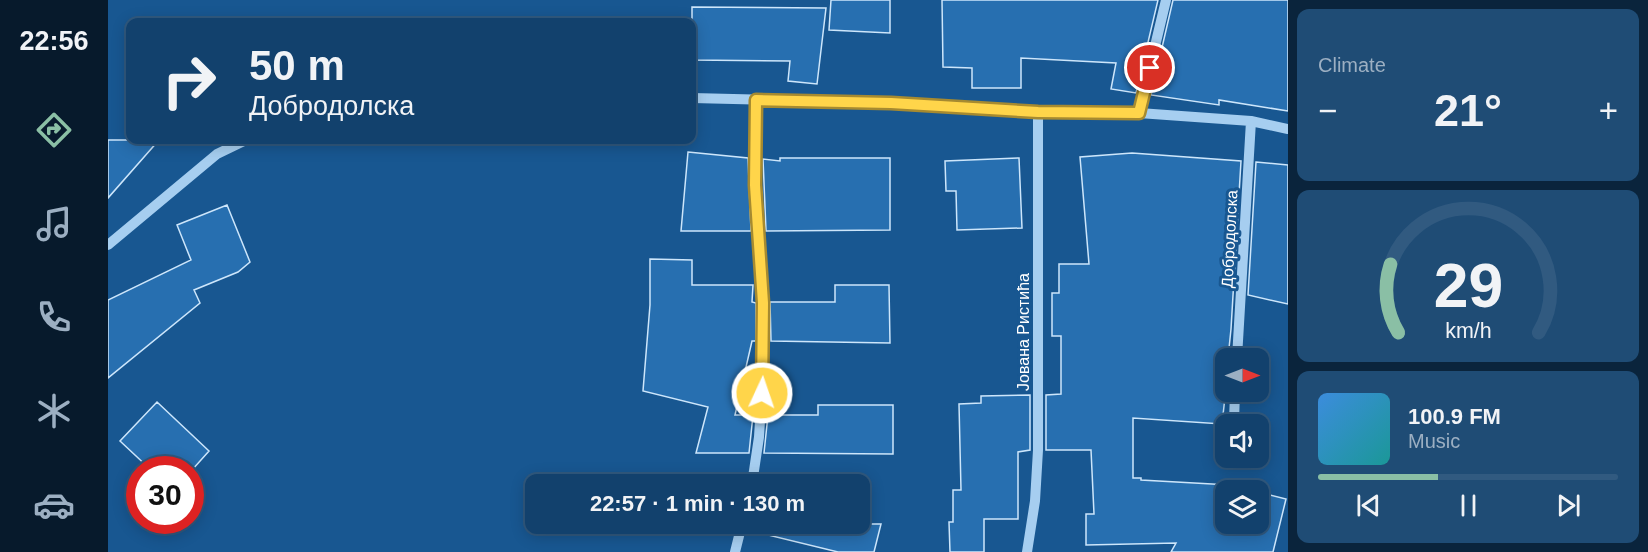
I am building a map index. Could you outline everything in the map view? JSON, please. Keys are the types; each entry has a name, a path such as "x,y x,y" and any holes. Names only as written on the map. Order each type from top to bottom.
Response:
{"street":[{"path":"1139,113 1166,0"},
{"path":"696,98 891,103 1038,112 1139,113 1251,121 1288,129"},
{"path":"753,474 764,372 763,303 755,185 756,100"},
{"name":"Јована Ристића","path":"1027,552 1035,501 1038,450 1038,112"},
{"name":"Добродолска","path":"1238,348 1251,121"},
{"path":"108,244 218,154 238,144"},
{"path":"735,552 740,534"}],"building":[{"path":"831,0 890,0 890,33 829,30"},
{"path":"942,0 1158,0 1136,93 1111,89 1116,63 1021,58 1021,88 972,88 972,68 943,67"},
{"path":"1173,0 1288,0 1288,111 1219,100 1219,105 1151,95"},
{"path":"692,7 826,8 817,84 788,81 790,61 696,60 696,18 692,18"},
{"path":"108,140 126,140 126,144 155,144 108,198"},
{"path":"688,152 748,158 751,231 681,231"},
{"path":"1132,153 1241,161 1229,348 1215,348 1215,402 1224,402 1223,414 1215,414 1215,424 1133,418 1133,478 1215,484 1215,534 1269,534 1269,495 1286,499 1273,552 1171,552 1176,543 1086,545 1086,514 1094,514 1091,450 1046,450 1046,395 1061,394 1061,336 1052,336 1052,293 1059,293 1059,264 1089,264 1080,157"},
{"path":"780,158 890,158 890,230 766,231 763,159 780,161"},
{"path":"1019,158 1022,228 957,230 956,191 946,191 945,161"},
{"path":"1256,162 1288,165 1288,304 1248,295"},
{"path":"227,205 250,262 238,272 194,290 200,303 108,378 108,300 191,260 177,225"},
{"path":"650,259 692,260 692,285 753,285 752,302 756,303 756,341 752,341 735,415 753,415 749,453 696,453 708,407 643,391 650,305"},
{"path":"835,285 889,285 890,343 771,341 770,302 835,302"},
{"path":"1030,395 1030,450 1018,452 1018,519 984,519 984,552 950,552 949,522 953,522 953,490 961,490 959,404 981,403 981,396"},
{"path":"157,402 209,451 204,457 136,456 120,441"},
{"path":"818,405 893,405 893,454 764,453 768,415 818,415"},
{"path":"870,524 881,524 874,552 838,552 768,535 870,534"}],"route":[{"path":"762,393 763,303 755,185 756,100 891,103 1038,112 1139,113 1150,68"}]}
